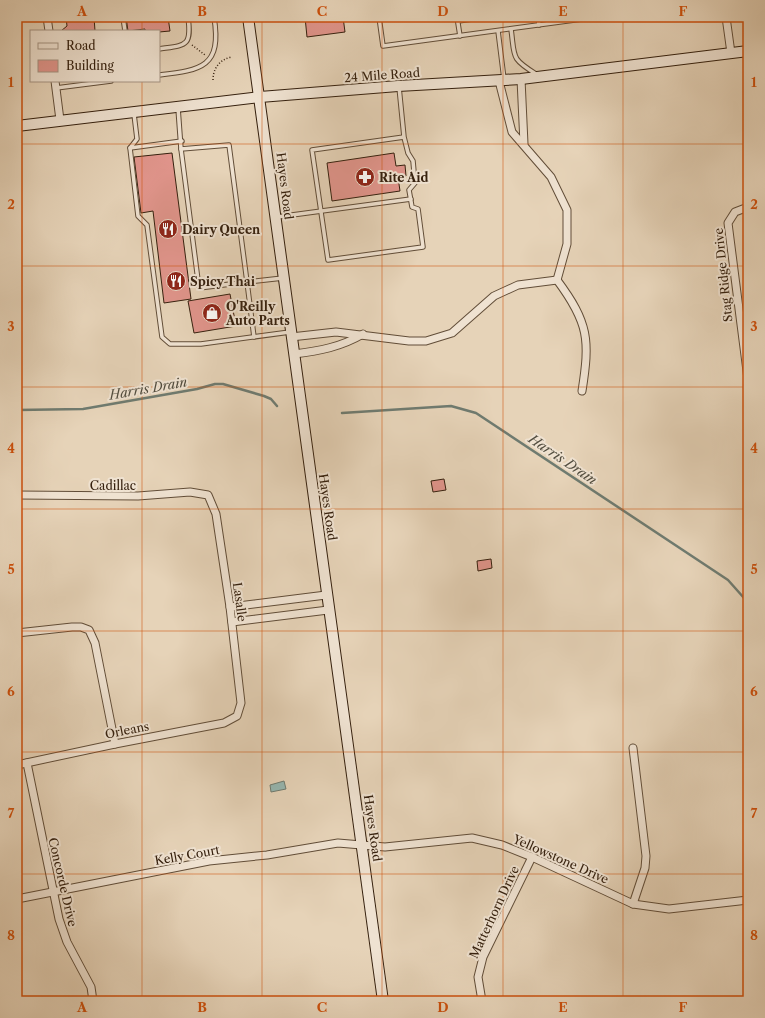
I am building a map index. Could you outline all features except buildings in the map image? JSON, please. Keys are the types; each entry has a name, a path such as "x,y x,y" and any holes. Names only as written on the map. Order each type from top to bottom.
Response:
{"street":[{"path":"47,17 49,30"},
{"name":"Hayes Road","path":"248,17 328,610 383,1001"},
{"path":"726,17 731,53"},
{"name":"24 Mile Road","path":"17,126 260,97 398,86 502,81 748,51"},
{"path":"521,79 524,144"},
{"path":"502,81 512,132 524,144 551,177 567,210 567,244 557,280"},
{"path":"55,84 60,120"},
{"name":"Stag Ridge Drive","path":"748,207 735,212 730,217 728,223 728,234 748,379"},
{"path":"291,334 336,332 364,334 409,342 426,341 452,333 494,296 518,285 557,280"},
{"path":"557,280 574,303 585,328 587,358 582,391"},
{"path":"294,354 318,351 346,344 364,334"},
{"name":"Cadillac","path":"17,495 138,496 190,492 208,495"},
{"name":"Lasalle","path":"208,495 216,514 230,607 241,695 239,713"},
{"path":"230,607 326,595"},
{"path":"232,622 328,610"},
{"path":"17,633 72,627 81,627 89,630 95,643 115,744"},
{"name":"Orleans","path":"17,765 224,723 235,719 239,713"},
{"path":"633,748 646,856 645,868 633,904"},
{"name":"Concorde Drive","path":"27,763 52,891 63,931 91,987 93,1001"},
{"name":"Yellowstone Drive","path":"362,845 386,847 472,838 502,845 532,857 633,904 669,909 748,900"},
{"name":"Kelly Court","path":"17,899 209,861 267,855 338,843 362,845"},
{"name":"Matterhorn Drive","path":"482,1001 478,977 483,957 532,857"}],"lane":[{"path":"123,17 125,30"},
{"path":"160,49 182,45 187,42 190,36 188,17"},
{"path":"160,75 194,70 207,61 214,52 217,42 214,17"},
{"path":"379,17 383,46 597,17"},
{"path":"460,36 457,19 487,17"},
{"path":"538,17 539,25"},
{"path":"511,29 515,57 519,63 540,77"},
{"path":"498,31 502,81"},
{"path":"55,84 92,82"},
{"path":"398,86 404,137 408,153 413,162 415,183 409,190 412,207 418,209 422,247 328,260 312,150 404,137"},
{"path":"178,106 182,141 181,149 199,288 284,277"},
{"path":"133,111 137,139 130,148 138,216 147,225 162,336 170,344 201,344 291,334"},
{"path":"130,148 182,141"},
{"path":"181,149 229,145 254,337"},
{"path":"276,217 411,199"}],"path":[{"path":"192,45 205,55"},
{"path":"213,80 214,71 218,65 224,59 231,57"},
{"path":"213,61 218,65"}],"water":[{"path":"284,781 286,789 271,792 270,785"}],"waterway":[{"name":"Harris Drain","path":"17,410 83,409 197,389 215,384 223,384 264,396 271,399 277,406"},
{"name":"Harris Drain","path":"342,413 451,406 476,413 728,580 744,598 748,599"}],"place":[{"name":"Rite Aid","path":"365,177"},
{"name":"Dairy Queen","path":"168,229"},
{"name":"Spicy Thai","path":"176,281"},
{"name":"O'Reilly Auto Parts","path":"212,313"}]}
